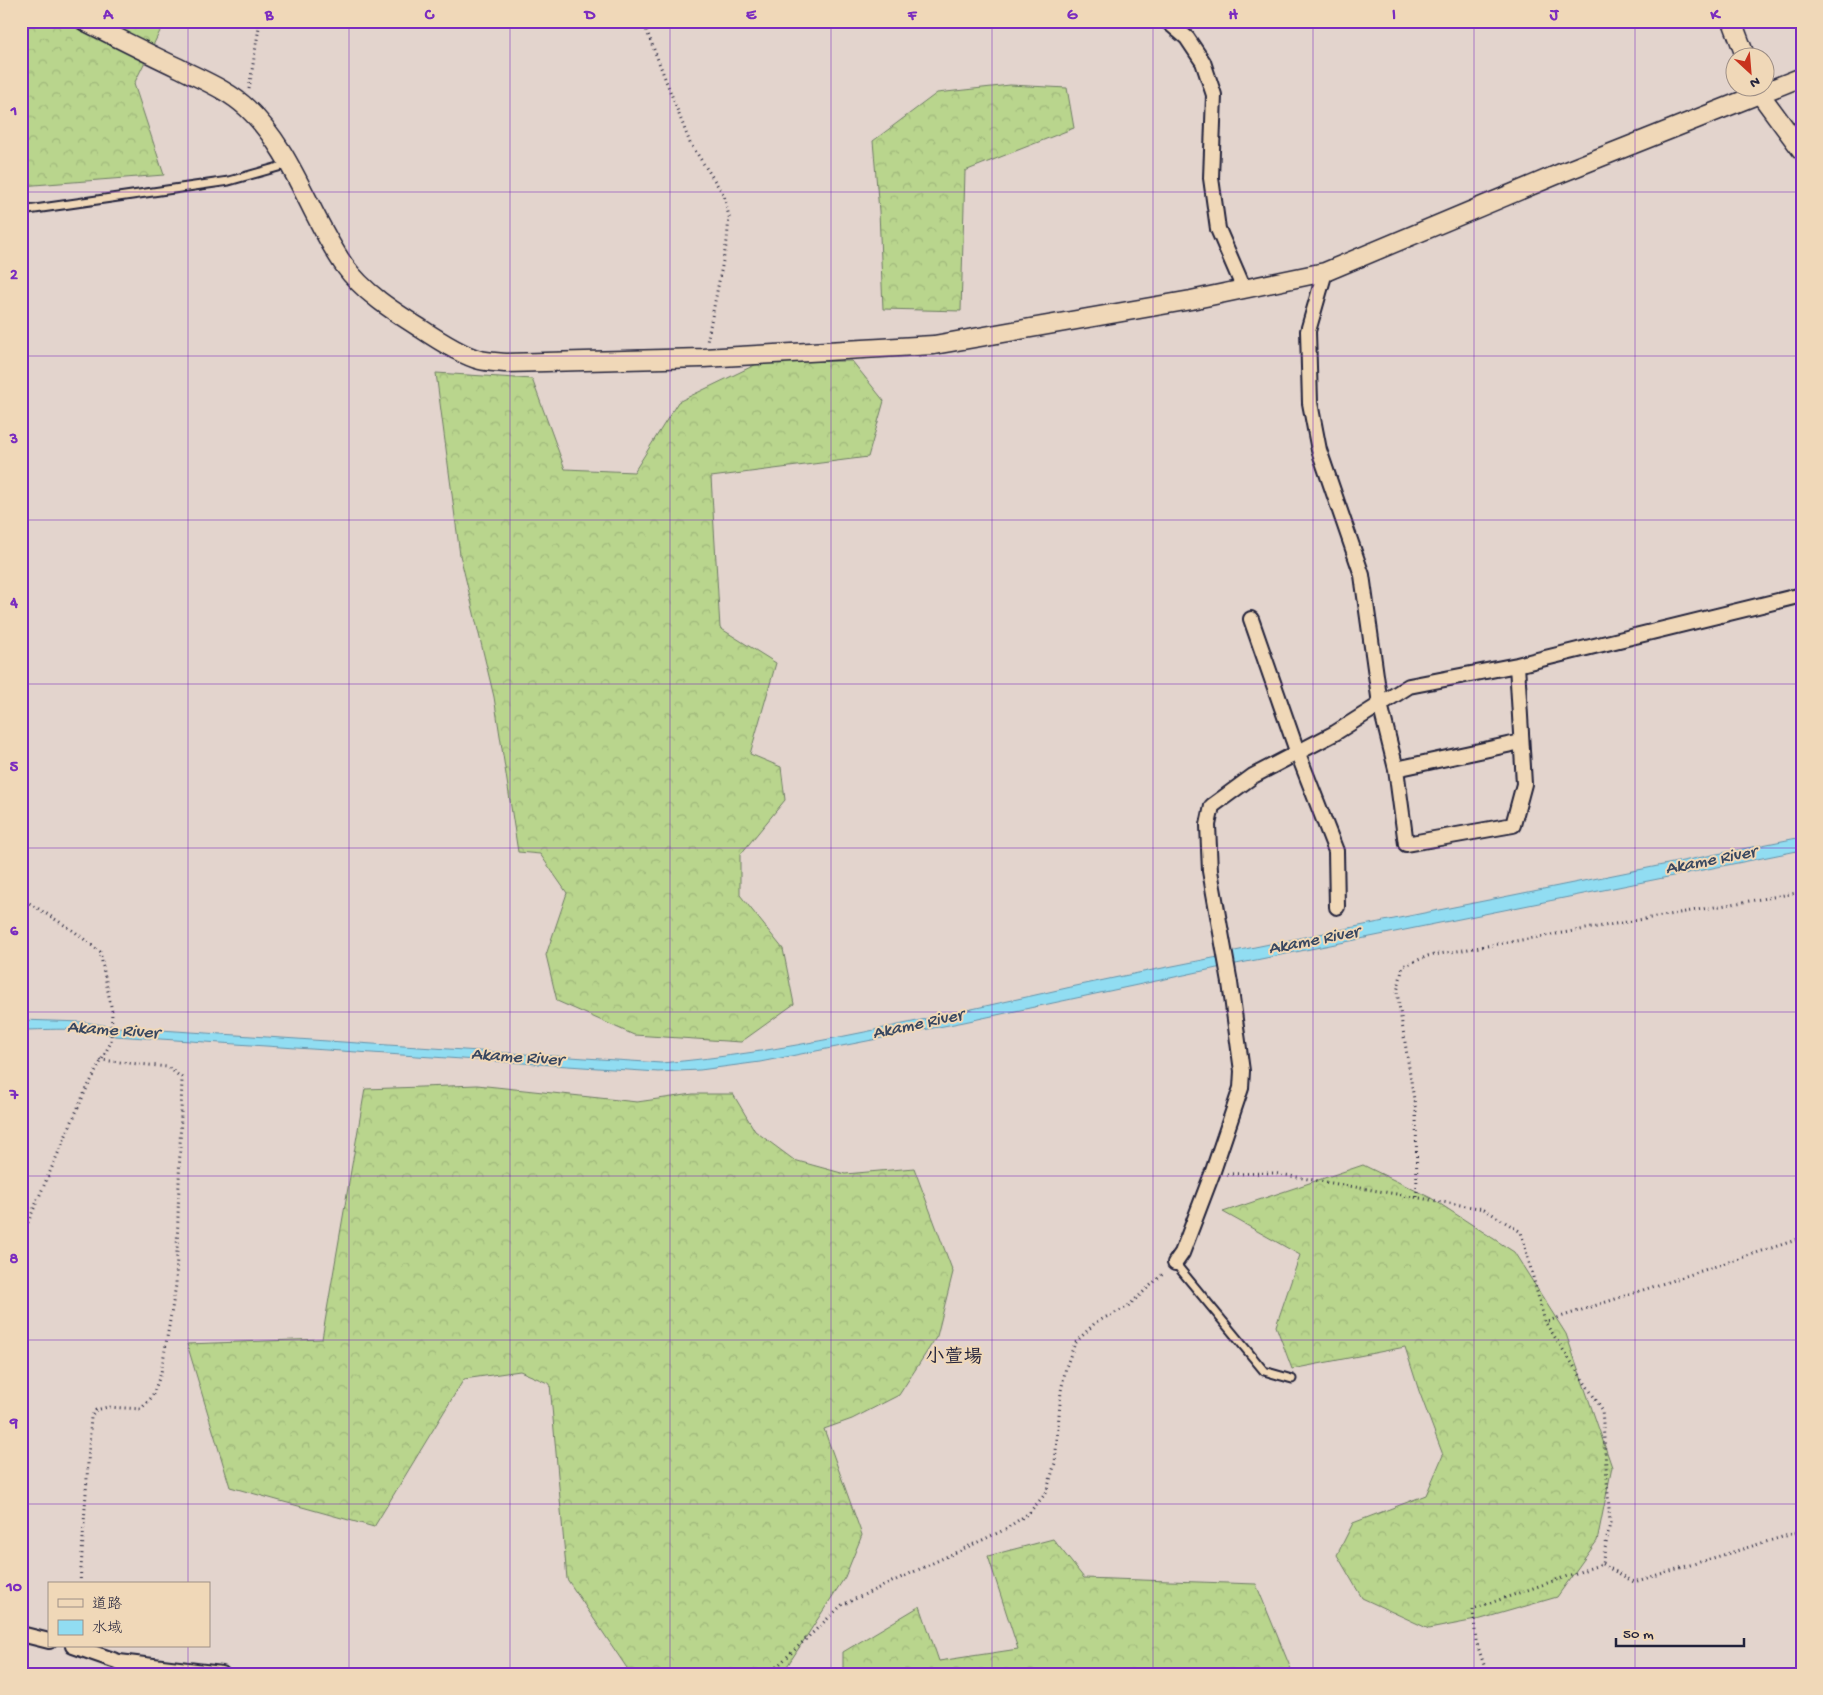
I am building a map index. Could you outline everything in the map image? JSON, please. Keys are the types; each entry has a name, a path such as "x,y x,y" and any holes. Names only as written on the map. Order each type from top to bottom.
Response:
{"street":[{"path":"84,21 207,82 229,94 246,107 268,129 289,164 329,241 345,267 367,290 430,335 479,360 506,363 703,358 934,345 1181,301 1325,272 1742,98"},
{"path":"1167,21 1188,38 1204,62 1214,95 1212,178 1218,229 1244,288"},
{"path":"1732,21 1742,48"},
{"path":"1776,85 1802,77"},
{"path":"1764,98 1802,151"},
{"path":"1325,272 1308,331 1310,403 1319,450 1362,574 1380,704 1396,769 1406,844 1513,825 1524,784 1517,665"},
{"path":"1175,1263 1182,1253 1212,1174 1241,1088 1242,1071 1230,983 1210,871 1208,825 1212,806 1253,776 1334,733 1409,686 1517,665 1802,595"},
{"path":"1251,619 1297,751 1336,851 1337,908"},
{"path":"1396,769 1521,742"},
{"path":"21,1634 48,1641"},
{"path":"79,1648 119,1662 222,1674"}],"lane":[{"path":"21,211 229,181 289,164"},
{"path":"1175,1263 1264,1371 1292,1379"}],"path":[{"path":"246,107 260,21"},
{"path":"643,21 690,143 724,195 729,216 727,241 703,358"},
{"path":"1418,1197 1416,1112 1397,992 1404,966 1428,956 1802,892"},
{"path":"21,898 74,931 100,952 112,1011 111,1042 84,1094 29,1224 21,1238"},
{"path":"80,1582 91,1417 96,1410 108,1407 141,1409 152,1398 161,1373 176,1286 182,1078 168,1067 100,1060"},
{"path":"1212,1174 1273,1173 1484,1209 1520,1232 1545,1322 1602,1409 1610,1523 1602,1564"},
{"path":"21,1225 29,1224"},
{"path":"1545,1322 1802,1238"},
{"path":"769,1674 842,1605 1004,1530 1029,1513 1046,1493 1055,1463 1061,1391 1066,1367 1075,1343 1096,1322 1127,1307 1175,1263"},
{"path":"1487,1674 1476,1641 1473,1609 1602,1564 1634,1582 1802,1531"}],"green space":[{"path":"21,21 165,21 134,84 164,175 21,186"},
{"path":"1010,85 1067,88 1074,128 965,171 961,311 883,309 879,211 873,141 937,93"},
{"path":"852,361 884,401 868,457 711,477 720,628 776,663 750,754 781,767 785,800 740,855 740,895 783,949 794,1004 741,1042 634,1035 557,1001 546,955 567,893 540,854 518,852 494,697 460,555 436,373 532,379 565,469 634,472 678,402 761,362"},
{"path":"477,1085 637,1102 693,1094 733,1094 755,1131 794,1160 845,1174 914,1168 953,1272 937,1336 899,1395 852,1419 824,1429 862,1535 845,1577 782,1674 631,1674 567,1579 550,1384 520,1371 464,1379 374,1527 230,1487 187,1344 322,1339 365,1089"},
{"path":"1363,1165 1431,1198 1514,1252 1566,1334 1612,1467 1597,1541 1557,1597 1481,1619 1429,1629 1362,1598 1337,1555 1353,1523 1426,1495 1443,1455 1405,1347 1292,1369 1276,1326 1300,1255 1223,1212"},
{"path":"1053,1539 1084,1578 1256,1584 1293,1674 843,1674 843,1652 920,1606 939,1661 1018,1649 988,1556"}],"water":[{"name":"Akame River","path":"1802,837 1802,850 1231,965 964,1022 760,1062 700,1070 658,1072 115,1036 80,1030 21,1030 21,1020 84,1022 115,1027 661,1063 797,1045 1218,957 1230,952"}],"district":[{"name":"小萱場","path":"954,1358"}]}
